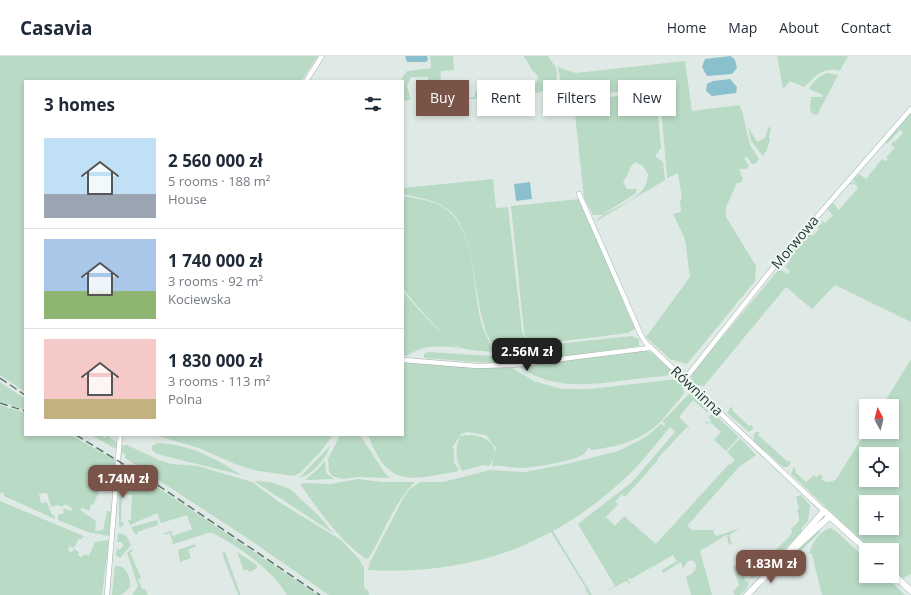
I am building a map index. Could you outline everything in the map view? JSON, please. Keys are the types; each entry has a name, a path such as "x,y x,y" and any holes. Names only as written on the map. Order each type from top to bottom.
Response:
{"street":[{"path":"307,80 322,56"},
{"name":"Morwowa","path":"685,380 781,258 911,109"},
{"name":"Równinna","path":"579,194 640,333 649,348 859,543"},
{"path":"404,360 477,366 514,365 649,348"},
{"path":"107,595 113,538 120,436"},
{"path":"747,595 781,560 824,510"},
{"path":"781,560 830,516"},
{"path":"899,580 911,591"}],"green space":[{"path":"0,56 318,56 302,80 24,80 24,391 0,375"},
{"path":"430,56 453,56 454,70 441,71 440,80 428,80 428,77 411,77 407,86 411,100 404,101 404,80 401,80 407,71 431,68"},
{"path":"524,56 548,56 556,69 556,80 543,80 543,90 535,94 535,83 538,76 532,70"},
{"path":"777,56 848,56 840,71 824,71 804,87 790,81 783,89"},
{"path":"685,61 692,111 739,105 742,111 750,145 759,159 755,164 752,164 747,157 744,158 749,166 746,169 739,169 743,179 740,183 737,183 726,207 726,217 756,266 755,281 687,364 670,359 646,337 690,277 685,239 673,214 681,212 680,200 682,199 678,173 667,178 662,116 676,116 676,80 618,80 618,92 610,93 610,80 560,80 558,67 576,73"},
{"path":"827,73 838,75 817,115 813,114 810,108 811,97 822,97 823,95 809,89 816,79"},
{"path":"477,91 477,99 469,99 475,96 475,92"},
{"path":"618,96 618,116 658,116 661,148 655,156 663,162 665,180 595,222 642,191 646,184 648,174 643,166 635,162 631,166 623,182 627,189 637,189 635,194 602,215 593,215 584,198 575,116 610,116 610,97"},
{"path":"911,111 911,322 835,285 812,309 786,287 704,386 694,385 691,378 693,372 779,269 788,274 790,270 785,267 790,261 787,259 809,234 813,236 819,229 817,227 822,221 825,223 833,215 828,210 830,204 833,203 839,210 858,188 854,183 852,185 850,183 855,182 853,180 859,174 866,179 882,159 886,161 888,159 886,157 895,148 891,145 903,133 900,130 887,144 885,141"},
{"path":"769,126 771,130 769,137 770,139 767,150 763,156 751,141 748,127 757,142 765,138"},
{"path":"493,179 496,208 508,207 522,331 527,342 537,346 632,336 639,339 639,346 523,362 504,357 492,343 484,324 469,250 462,228 451,212 446,208 428,200 404,194 404,188"},
{"path":"404,196 426,200 439,205 451,214 460,225 466,239 470,255 480,318 486,336 495,352 465,349 456,345 413,301 404,289"},
{"path":"580,199 635,329 628,333 539,344 527,339 524,332 511,206"},
{"path":"404,293 430,322 458,348 434,346 420,349 404,356"},
{"path":"646,350 654,354 672,371 672,374 659,377 605,383 576,384 547,380 533,375 520,367"},
{"path":"428,352 493,356 501,358 503,362 501,364 424,358 424,354"},
{"path":"911,359 911,574 904,578 899,576 899,543 864,543 791,474 794,467 796,470 795,472 806,482 814,475 817,477 819,474 823,476 821,479 829,482 837,478 861,439 899,439 899,399 886,399"},
{"path":"407,362 510,367 534,381 561,389 590,389 677,379 683,381 687,385 683,389 684,394 675,404 673,401 675,405 656,426 630,441 601,449 591,450 589,447 584,454 579,457 563,462 534,467 517,468 492,466 496,448 486,435 467,432 461,434 452,448 454,449 454,463 459,469 456,472 414,478 395,474 387,468 379,458 368,436 404,436 404,364"},
{"path":"0,382 24,398 24,410 0,401"},
{"path":"691,392 709,406 708,413 693,400 679,417 691,429 687,427 657,459 658,460 625,497 622,494 615,502 618,504 606,517 615,526 624,516 656,544 729,464 730,465 734,461 734,459 727,452 740,438 756,455 739,467 687,526 692,530 714,530 713,533 717,536 740,528 729,535 732,544 729,545 728,535 726,535 700,551 712,595 691,595 686,577 696,568 695,563 692,560 687,562 683,569 681,562 663,573 662,570 677,561 673,555 631,579 629,578 628,580 631,585 626,581 600,595 615,586 578,524 632,482 675,432 670,427 644,458 610,492 577,517 553,531 592,595 589,595 585,589 586,588 551,532 515,549 461,564 406,571 368,570 370,562 404,497 410,489 420,482 443,482 490,470 525,472 571,463 618,451 646,437 661,424 664,426 665,423 662,422"},
{"path":"0,405 24,413 24,436 72,436 116,460 113,485 103,483 93,505 91,504 89,511 82,508 80,510 96,521 95,531 103,530 107,511 111,511 109,536 88,532 58,520 58,515 64,513 63,508 71,511 72,508 65,504 62,507 58,505 51,507 47,493 39,494 41,503 47,502 52,515 55,516 55,519 4,496 3,492 0,493"},
{"path":"734,407 732,410 749,426 752,425 753,429 749,432 727,413 730,408"},
{"path":"713,413 739,437 726,451 714,440 721,432 710,422 707,425 705,422 708,423 711,420 708,417"},
{"path":"756,432 760,432 758,435 788,462 790,460 791,463 787,467 783,467 754,441 753,436"},
{"path":"471,435 484,438 489,441 492,444 495,454 489,466 483,465 462,471 456,454 457,445 460,436"},
{"path":"93,436 104,436 105,438 108,436 117,443 116,449"},
{"path":"157,436 332,436 321,451 301,472 294,476 253,470 235,464 199,448"},
{"path":"340,436 361,436 384,472 390,478 359,477 342,479 332,476 329,471 328,459"},
{"path":"157,443 191,449 221,463 241,475 157,454 152,450 152,446"},
{"path":"123,445 127,445 171,464 198,466 252,482 279,502 341,540 359,559 364,568 364,587 368,591 369,595 329,595 253,542 125,458 126,455 121,452"},
{"path":"330,446 318,466 309,474 299,478"},
{"path":"325,461 326,473 334,479 305,480 318,469"},
{"path":"120,462 318,595 287,595 264,567 234,545 213,533 208,533 174,544 169,544 173,543 170,533 164,535 164,533 171,531 173,536 192,529 187,515 161,523 157,513 130,525 128,520 131,520 132,495 122,494 121,522 124,523 123,526 119,527 119,496 117,495"},
{"path":"358,479 382,482 415,482 401,499 369,558 366,559 339,535 322,515 301,485 302,483 331,484"},
{"path":"254,481 270,482 290,489 319,516 333,533"},
{"path":"801,495 810,505 808,521 801,529 802,531 759,576 751,578 749,573 751,574 792,533 791,529 799,519 797,510 799,508 796,497"},
{"path":"0,501 86,537 82,537 81,540 78,539 73,548 69,546 68,551 72,552 74,549 79,552 78,555 81,557 85,554 89,556 95,542 109,540 102,595 0,595"},
{"path":"157,520 158,525 137,532 138,535 135,534 131,527"},
{"path":"831,528 837,532 859,552 859,583 892,583 905,595 822,595 812,554 809,553 814,542 827,529"},
{"path":"818,529 820,532 771,580 773,574"},
{"path":"118,533 126,535 131,545 120,558 116,555 117,547 119,550 124,545 121,542 117,542"},
{"path":"195,544 196,546 188,550 191,558 180,562 178,550"},
{"path":"132,549 133,551 130,552 141,578 138,580 142,589 145,589 148,595 132,595 138,586 127,553"},
{"path":"225,552 240,595 238,595 222,553"},
{"path":"237,552 257,565 257,568 250,572 246,569 244,571"},
{"path":"736,564 745,578 744,580 749,583 747,588 740,595 735,595 733,592 739,585 733,567"},
{"path":"115,566 122,567 127,572 130,582 128,590 121,595 112,595"}],"water":[{"path":"405,56 427,56 428,60 426,62 407,62"},
{"path":"731,56 735,60 737,68 732,74 707,76 702,67 705,59"},
{"path":"730,79 737,87 736,93 712,96 706,91 707,84 713,81"},
{"path":"530,182 532,199 516,201 514,184"}],"railway":[{"path":"0,378 24,394"},
{"path":"0,403 24,411"},
{"path":"78,436 159,486 320,595"}]}
